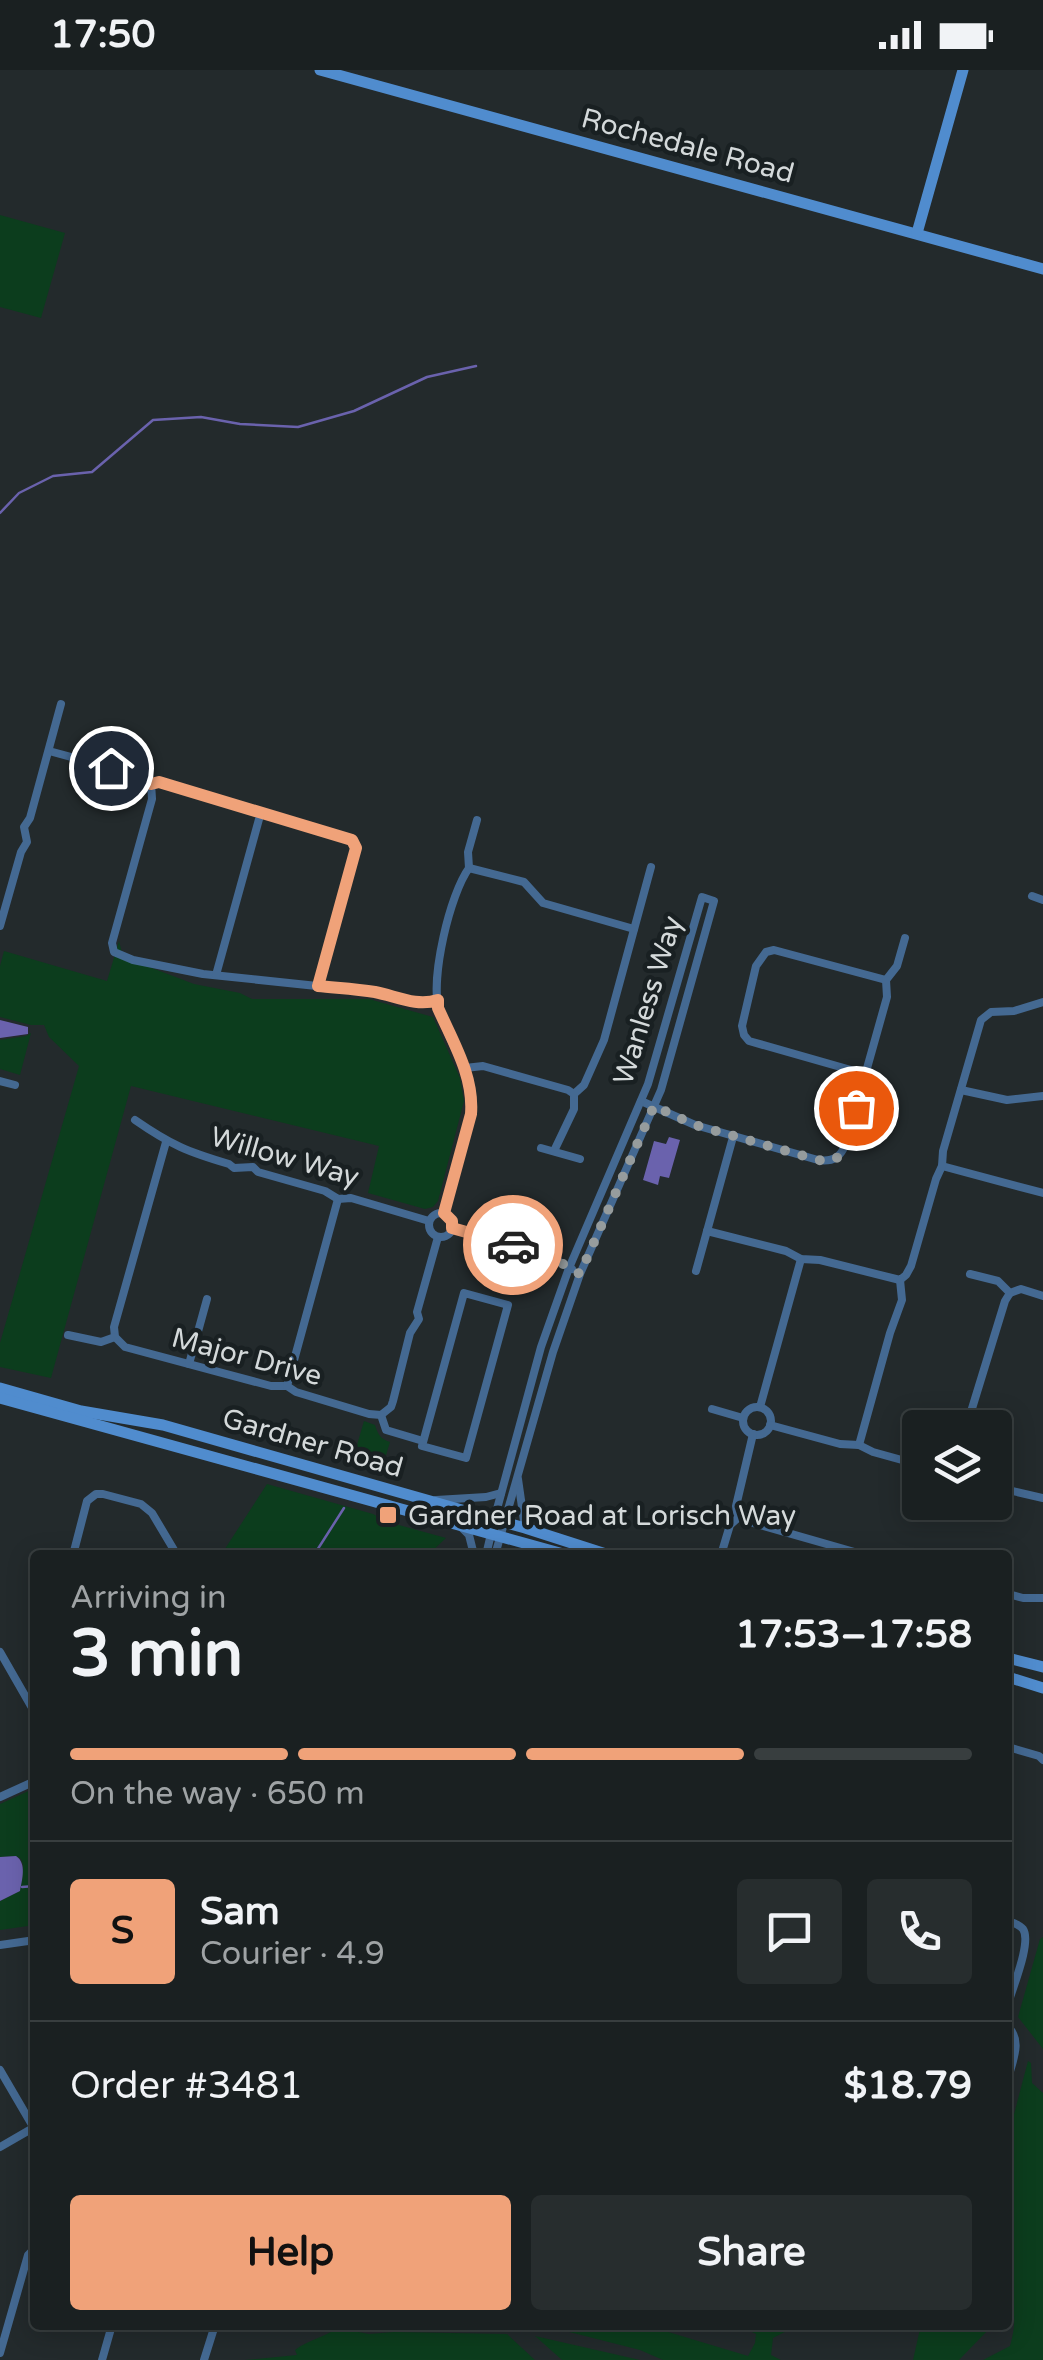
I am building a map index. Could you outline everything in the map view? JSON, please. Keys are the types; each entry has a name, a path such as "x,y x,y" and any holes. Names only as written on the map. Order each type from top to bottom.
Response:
{"street":[{"name":"Rochedale Road","path":"320,70 1043,269"},
{"path":"917,233 963,70"},
{"path":"0,926 27,842 24,827 30,818 62,704"},
{"path":"49,751 352,840 356,848 318,986"},
{"path":"151,784 152,800 112,943 114,952 133,960 216,975 374,992 418,1003 438,1000"},
{"path":"216,975 261,812"},
{"path":"444,1213 472,1099 465,1068 438,1008 437,967 460,882 470,868 468,852 477,820"},
{"path":"554,1151 574,1109 574,1094 584,1085 604,1040 651,867"},
{"path":"470,868 524,882 542,902 634,928"},
{"path":"1032,896 1043,900"},
{"name":"Wanless Way","path":"702,898 708,899 714,902 661,1090 580,1274 499,1521 501,1492 541,1347 641,1101 702,898"},
{"path":"641,1101 733,1137 818,1160 829,1162 837,1158 846,1143 887,998 886,980 897,966 905,938"},
{"path":"865,1074 749,1041 742,1026 743,1017 756,966 766,952 774,950 886,980"},
{"path":"707,1230 786,1251 801,1259 900,1280 906,1276 942,1166 981,1020 988,1014 1043,1002"},
{"path":"465,1068 483,1066 574,1094"},
{"path":"0,1080 15,1084"},
{"path":"961,1090 1007,1100 1043,1096"},
{"name":"Willow Way","path":"135,1120 166,1142 234,1168 253,1168 338,1198 351,1198 429,1221"},
{"path":"696,1271 733,1137"},
{"path":"68,1335 101,1342 115,1337 114,1327 166,1142"},
{"path":"541,1148 580,1159"},
{"path":"942,1166 1043,1194"},
{"path":"286,1386 338,1198"},
{"path":"438,1237 430,1231 429,1221 433,1215 444,1213"},
{"path":"438,1237 452,1228 452,1221 444,1213"},
{"path":"452,1228 546,1254 580,1274"},
{"path":"423,1442 386,1430 381,1415 393,1401 410,1333 419,1319 417,1312 438,1237"},
{"path":"760,1407 801,1259"},
{"path":"970,1274 998,1281 1010,1293"},
{"path":"859,1445 902,1300 900,1280"},
{"path":"971,1410 1005,1300 1010,1293 1020,1290 1043,1296"},
{"path":"464,1293 508,1305 466,1458 422,1446 423,1442 464,1293"},
{"path":"189,1364 207,1300"},
{"name":"Major Drive","path":"115,1337 126,1347 271,1386 286,1386 381,1415"},
{"name":"Gardner Road","path":"0,1388 80,1411 163,1425 593,1550"},
{"name":"Gardner Road","path":"0,1398 549,1550"},
{"path":"760,1407 768,1413 770,1426 764,1433 753,1434 745,1429 743,1418 750,1408 760,1407"},
{"path":"712,1409 743,1418"},
{"path":"770,1426 859,1445 902,1461"},
{"path":"753,1434 736,1506 740,1517 848,1550"},
{"path":"517,1474 525,1528"},
{"path":"1012,1491 1043,1498"},
{"path":"426,1500 486,1497 501,1492"},
{"path":"73,1550 87,1501 103,1494 147,1508 174,1550"},
{"path":"722,1550 730,1525 740,1517"},
{"path":"496,1550 499,1521"},
{"path":"458,1525 469,1535 473,1550"},
{"path":"488,1550 496,1535"},
{"path":"1012,1595 1043,1598"},
{"path":"0,1652 30,1704"},
{"path":"1012,1659 1043,1667"},
{"path":"1012,1678 1043,1688"},
{"path":"1012,1747 1043,1760"},
{"path":"0,1797 30,1784"},
{"path":"1012,1923 1022,1929 1025,1946 1012,1990"},
{"path":"0,1944 30,1941"},
{"path":"1012,2031 1016,2044 1012,2061"},
{"path":"0,2070 30,2122"},
{"path":"0,2147 30,2131"},
{"path":"0,2354 30,2253"},
{"path":"102,2360 111,2330"},
{"path":"204,2360 214,2330"}],"green space":[{"path":"0,215 65,233 41,318 0,307"},
{"path":"119,941 123,957 194,984 252,999 369,999 433,1017 460,1078 464,1101 438,1201 425,1209 368,1193 379,1146 131,1086 51,1378 0,1367 0,1343 79,1066 49,1037 44,1025 0,1017 0,966 4,951 107,981"},
{"path":"31,1033 20,1075 0,1069 0,1040"},
{"path":"364,1421 375,1425 380,1436 390,1442 381,1472 352,1462"},
{"path":"267,1484 446,1538 433,1550 224,1550"},
{"path":"30,1790 30,1926 0,1930 0,1901 20,1891 23,1865 16,1856 0,1857 0,1804"},
{"path":"1043,1937 1043,2049 1018,2017"},
{"path":"1028,2061 1032,2083 1043,2093 1043,2360 983,2360 1010,2346 1013,2333 1012,2122"},
{"path":"348,2330 369,2334 507,2334 535,2360 245,2360 297,2355 295,2350 326,2334"},
{"path":"562,2330 662,2330 748,2356 756,2334 748,2330 788,2330 773,2338 771,2355 781,2360 663,2360 640,2350"},
{"path":"920,2330 988,2330 959,2360 913,2360"},
{"path":"535,2336 640,2360 562,2360"}],"shaded area":[{"path":"0,1020 28,1027 28,1034 0,1038"},
{"path":"669,1137 680,1140 669,1178 660,1176 658,1185 643,1180 654,1141 666,1144"},
{"path":"16,1856 23,1867 20,1891 0,1901 0,1857"}],"waterway":[{"path":"0,513 19,493 53,476 92,472 153,420 201,417 298,427 354,411 427,377 476,366"},
{"path":"317,1550 344,1508"},
{"path":"22,1887 30,1886"}],"way so far":[{"path":"513,1245 546,1254 580,1274 654,1106 695,1125 829,1162 842,1153 856,1108"}],"place":[{"name":"Gardner Road at Lorisch Way","path":"388,1515"}],"route":[{"path":"111,768 138,775 151,784 159,782 352,840 356,848 318,986 374,992 418,1003 438,1000 465,1068 472,1099 444,1213 452,1221 452,1228 513,1245"}]}
